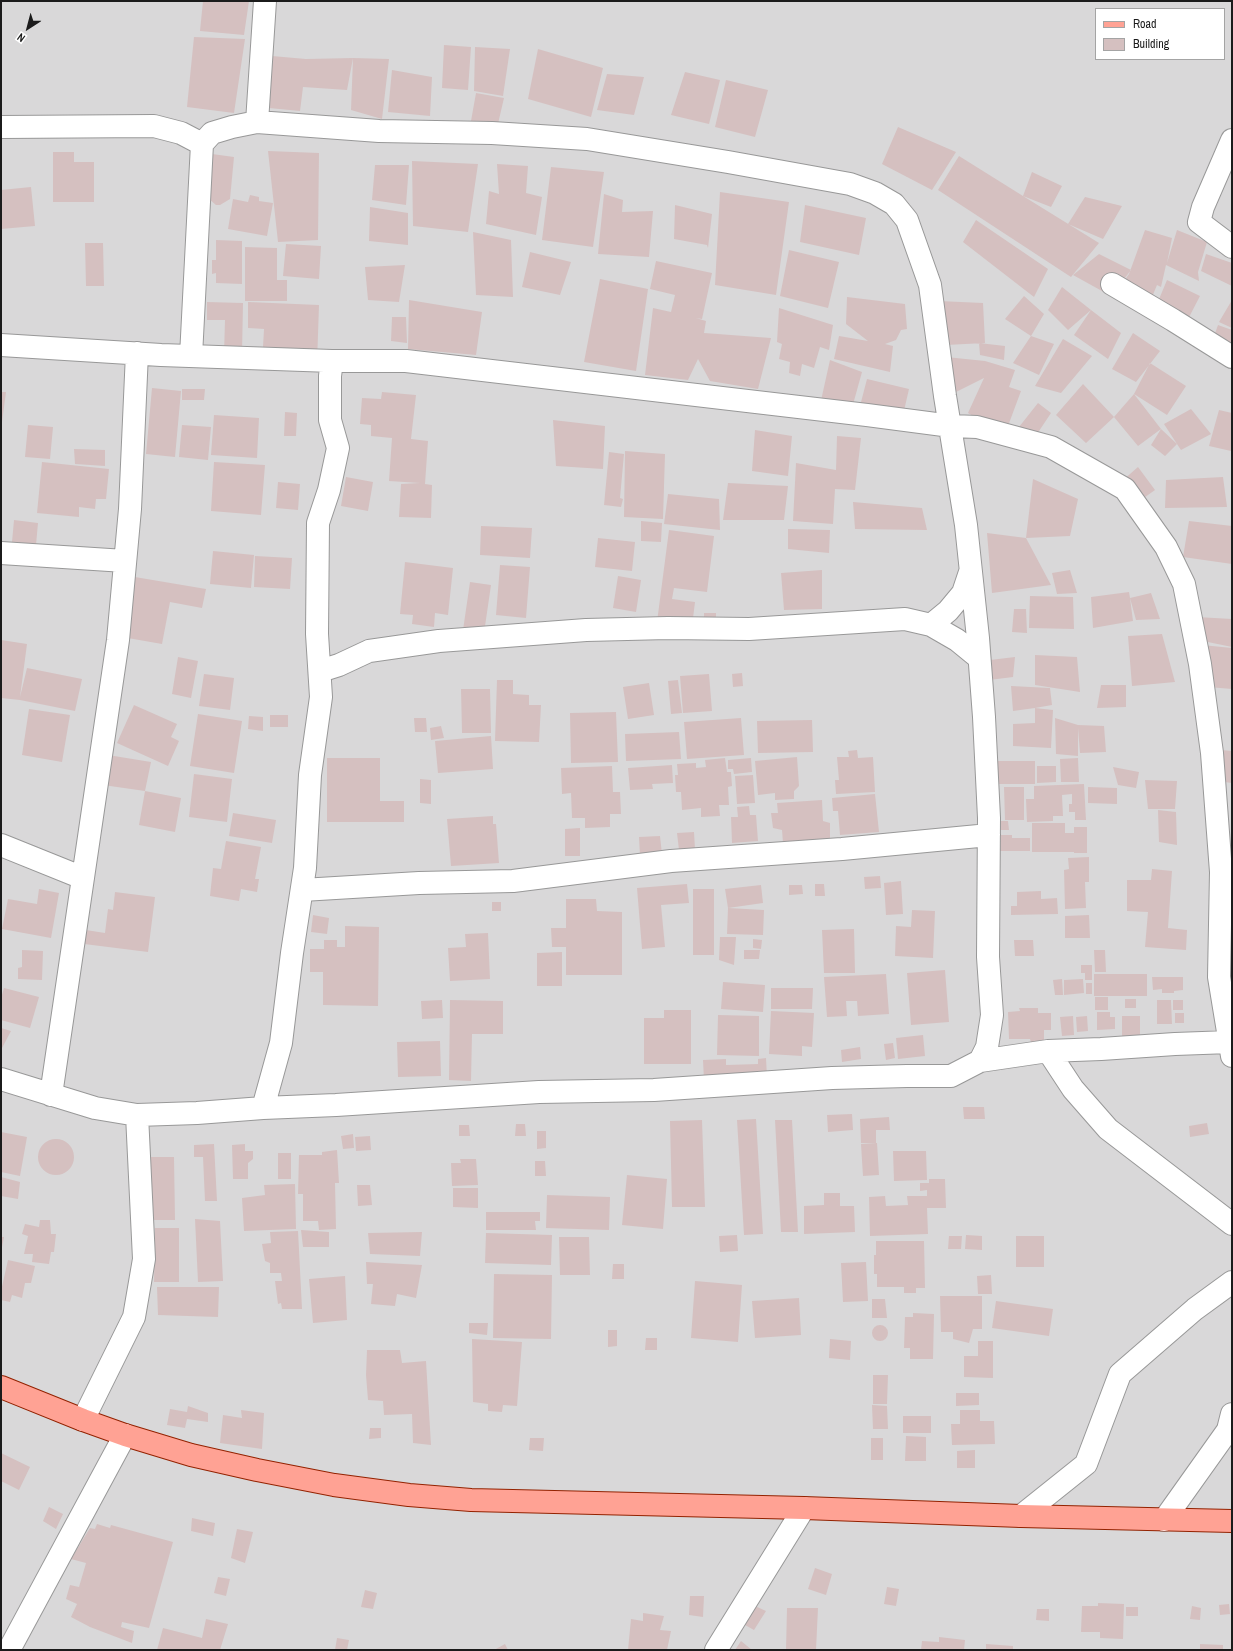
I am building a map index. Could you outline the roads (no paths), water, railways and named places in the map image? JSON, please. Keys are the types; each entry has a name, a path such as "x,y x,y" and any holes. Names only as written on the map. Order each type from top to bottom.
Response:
{"main road":[{"path":"1,1387 125,1435 191,1454 257,1470 334,1485 409,1494 471,1500 1232,1521"}],"street":[{"path":"257,122 265,1"},
{"path":"192,356 202,144 212,133 232,127 257,122 379,131 492,133 587,139 850,184 876,193 894,204 907,220 930,285 945,396 966,526 984,716 988,835 988,957 992,1015 987,1047 980,1061"},
{"path":"1,127 154,126 181,133 202,144"},
{"path":"1232,140 1203,207 1199,222 1232,247"},
{"path":"1112,284 1232,357"},
{"path":"1,345 192,356 332,361 406,360 951,426 977,427 1051,447 1125,489 1166,547 1184,584 1200,664 1212,753 1221,872 1219,977 1231,1049 1175,1044 1048,1051 980,1061 950,1076 832,1078 654,1090 539,1092 197,1113 137,1115 95,1108 1,1079"},
{"path":"51,1095 118,640 130,509 137,353"},
{"path":"263,1108 280,1043 302,890 305,868 310,775 321,697 317,626 318,523 329,490 338,448 330,420 330,376 332,361"},
{"path":"1,553 125,561"},
{"path":"931,625 948,611 963,593 970,569"},
{"path":"320,671 339,665 369,651 439,641 586,630 668,628 749,629 905,619 931,625 957,640 979,658"},
{"path":"302,890 419,883 513,881 671,861 842,849 988,835"},
{"path":"1,845 83,878"},
{"path":"1048,1051 1073,1089 1108,1129 1232,1224"},
{"path":"83,1420 134,1316 144,1259 137,1115"},
{"path":"1021,1516 1086,1464 1120,1374 1195,1309 1232,1282"},
{"path":"1164,1520 1228,1430 1232,1414"},
{"path":"10,1650 125,1435"},
{"path":"716,1650 804,1508"}]}
